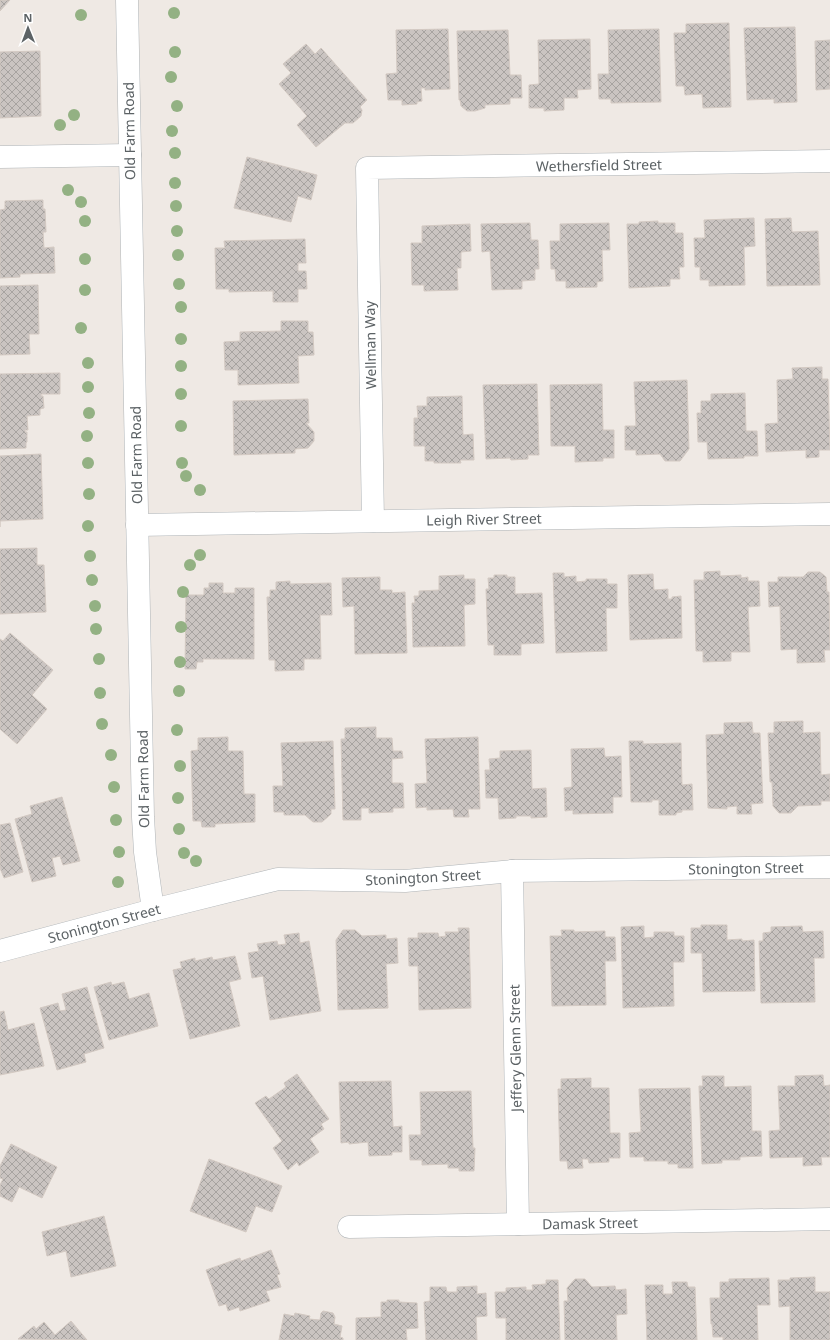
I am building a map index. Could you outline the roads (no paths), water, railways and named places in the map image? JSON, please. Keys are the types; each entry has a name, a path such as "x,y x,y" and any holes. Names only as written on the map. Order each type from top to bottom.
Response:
{"street":[{"name":"Old Farm Road","path":"127,0 143,817 145,852 153,910"},
{"path":"0,157 130,155"},
{"name":"Wethersfield Street","path":"367,168 830,161"},
{"name":"Wellman Way","path":"367,168 373,521"},
{"name":"Leigh River Street","path":"137,525 830,514"},
{"name":"Stonington Street","path":"0,951 153,910 278,880 405,881 512,872 830,867"},
{"name":"Jeffery Glenn Street","path":"512,872 518,1224"},
{"name":"Damask Street","path":"349,1227 830,1219"}]}
